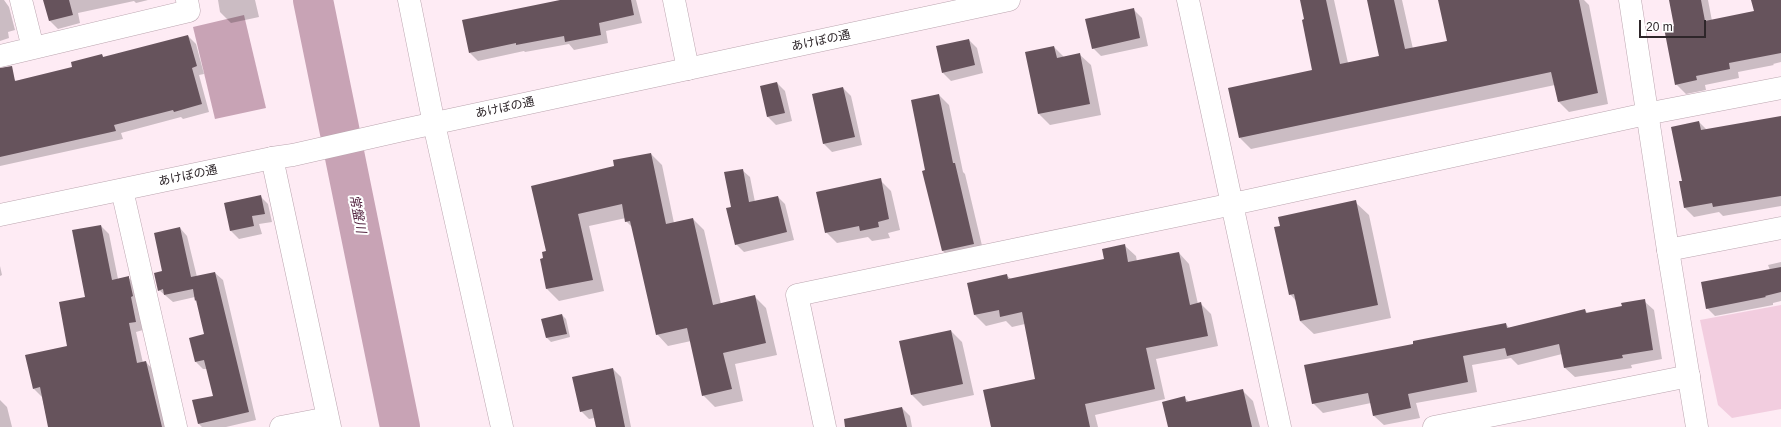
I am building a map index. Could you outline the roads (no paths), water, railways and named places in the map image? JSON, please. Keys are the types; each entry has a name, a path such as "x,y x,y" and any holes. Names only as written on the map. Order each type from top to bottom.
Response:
{"street":[{"path":"21,0 33,48"},
{"path":"0,56 189,11 187,0"},
{"path":"409,0 434,124 502,427"},
{"path":"674,0 688,70"},
{"name":"あけぼの通","path":"0,215 390,134 1009,0"},
{"path":"1188,0 1280,427"},
{"path":"1630,0 1646,114 1697,427"},
{"path":"825,427 796,295 1233,204 1646,114 1781,88"},
{"path":"281,427 329,422 282,157"},
{"path":"122,190 176,427"},
{"path":"1668,250 1781,228"},
{"path":"1434,427 1689,376"}],"waterway":[{"name":"常盤川","path":"313,0 400,427"}]}
